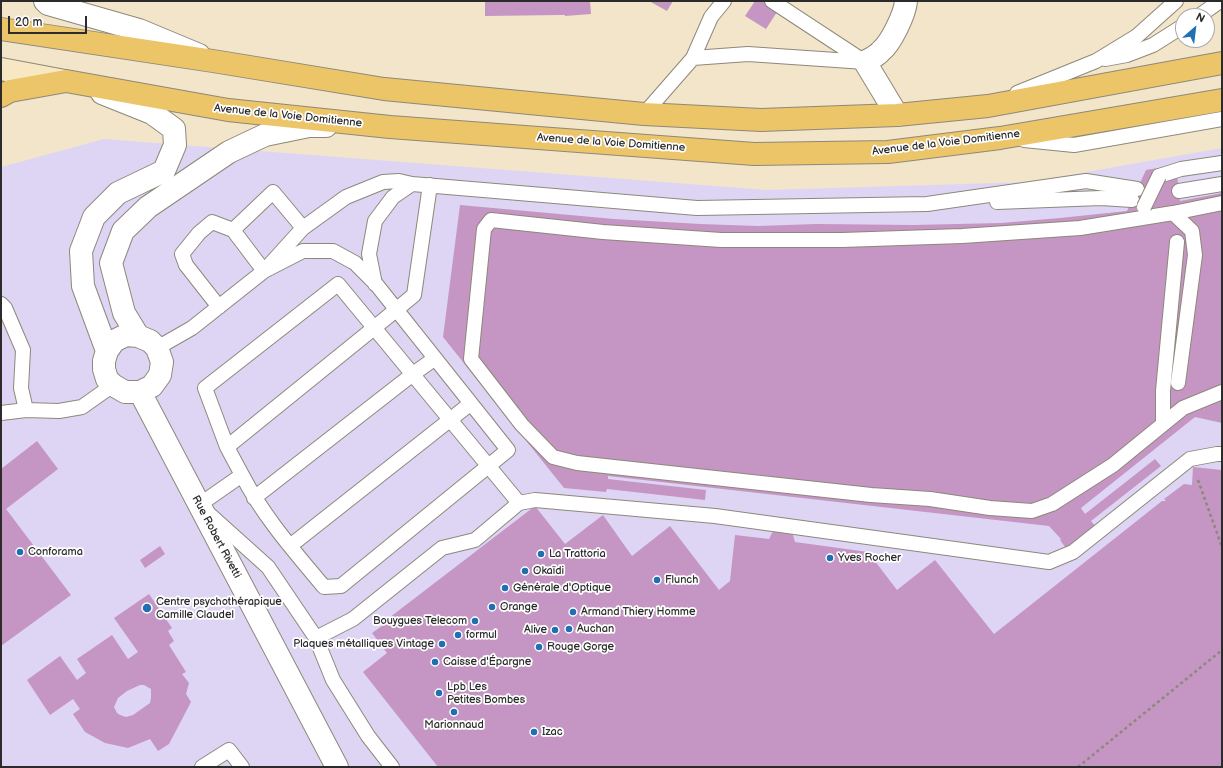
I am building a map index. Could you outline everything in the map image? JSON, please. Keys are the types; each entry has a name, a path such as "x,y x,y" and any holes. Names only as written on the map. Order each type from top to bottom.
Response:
{"main road":[{"path":"1,29 384,89 644,114 761,120 897,116 988,106 1222,63"},
{"name":"Avenue de la Voie Domitienne","path":"1,69 228,110 390,127 754,154 888,152 1000,138 1222,100"},
{"path":"1,96 10,91 74,83"}],"street":[{"path":"45,1 48,4 139,30 212,61"},
{"path":"897,116 865,62 882,51 895,31 906,7 906,1"},
{"path":"74,83 152,113 174,129 175,137 175,145 164,170 118,193 94,217 81,251 83,286 107,351"},
{"path":"138,336 124,313 111,263 123,231 148,207 229,152 265,135 309,126 390,127"},
{"path":"126,336 138,336 150,341 157,348 162,362 160,375 152,386 140,392 125,392 113,385 108,379 104,369 104,361 107,351 114,341 126,336"},
{"name":"Rue Robert Rivetti","path":"140,392 338,767"}],"lane":[{"path":"644,114 693,58 711,17 724,1"},
{"path":"772,1 865,62"},
{"path":"988,106 1096,61 1137,36 1176,1"},
{"path":"1210,8 1220,1"},
{"path":"1096,61 1127,55 1153,45 1175,31"},
{"path":"693,58 748,54 865,62"},
{"path":"1000,138 1074,145 1222,119"},
{"path":"1142,213 1159,176 1181,169 1222,162"},
{"path":"157,348 192,328 219,308 264,271 303,228 346,197 383,182 399,181 412,184 697,208 927,204 1086,181 1135,194"},
{"path":"376,284 369,254 375,221 393,197 412,184"},
{"path":"1187,193 1222,184"},
{"path":"227,447 414,295 430,185"},
{"path":"233,230 273,192 303,228"},
{"path":"1222,203 1173,213 1142,213 1080,228 1006,234 842,240 721,240 603,232 491,220 484,229 471,359 522,425 553,457 577,463 864,495 930,500 990,508 1032,511 1052,504 1113,465 1183,408 1222,392"},
{"path":"1173,213 1192,231 1195,255 1178,383"},
{"path":"219,308 186,265 182,254 199,233 212,222 233,230 264,271"},
{"path":"1163,424 1163,391 1177,242"},
{"path":"264,271 303,251 333,250 355,263 376,284 434,359 508,450 489,466 341,586 324,586 290,546 254,498 227,447 205,388 338,284 413,374 489,466 519,503"},
{"path":"1,304 5,308 23,350 21,388 26,410"},
{"path":"254,498 434,359"},
{"path":"1,413 26,410 59,411 82,407 113,385"},
{"path":"290,546 470,404"},
{"path":"316,638 353,619 442,548 475,540 519,503 535,500 714,516 1049,562 1073,552 1190,459 1222,454"},
{"path":"242,475 199,505 268,567 316,638 333,680 368,736 392,767"},
{"path":"202,767 229,750 242,767"}],"path":[{"path":"1196,474 1222,547"},
{"path":"1078,767 1222,650"}],"shaded area":[{"path":"104,139 767,190 1030,182 1222,148 1222,767 1,767 1,167"}],"building":[{"path":"485,1 590,1 591,14 565,16 485,16"},
{"path":"649,1 673,1 667,11"},
{"path":"755,1 784,1 766,29 745,16"},
{"path":"1176,165 1180,201 1222,193 1222,423 1195,417 1081,508 1085,514 1155,459 1161,466 1091,521 1097,528 1068,551 1060,540 1061,539 1049,526 608,476 608,479 706,490 705,500 607,489 606,492 564,488 443,337 460,205 614,219 758,226 816,224 913,225 1001,223 1127,211 1146,170"},
{"name":"Conforama","path":"37,441 58,469 6,509 71,595 1,646 1,469"},
{"name":"Auchan","path":"1193,467 1222,470 1222,767 438,767 363,672 387,653 372,633 386,623 385,621 535,506 565,544 603,515 632,556 670,526 719,590 730,581 735,535 769,539 772,533 778,529 791,532 795,542 868,552 897,590 935,560 994,634 1162,501 1166,501 1164,499 1184,484 1192,485"},
{"path":"160,546 165,554 145,568 140,560"},
{"path":"149,594 172,628 168,631 174,641 169,645 186,672 182,674 189,683 186,694 191,702 169,744 158,751 150,739 128,748 105,743 85,732 73,714 80,709 73,699 50,715 27,680 60,656 77,680 86,673 77,659 112,635 128,659 138,652 114,618","holes":["140,685 144,685 151,689 150,703 133,715 126,717 117,713 114,707 118,698 127,691"]}],"place":[{"name":"Conforama","path":"20,552"},
{"name":"La Trattoria","path":"541,554"},
{"name":"Yves Rocher","path":"830,558"},
{"name":"Okaïdi","path":"525,571"},
{"name":"Flunch","path":"657,580"},
{"name":"Générale d'Optique","path":"505,588"},
{"name":"Orange","path":"492,607"},
{"name":"Centre psychothérapique Camille Claudel","path":"147,608"},
{"name":"Armand Thiery Homme","path":"573,612"},
{"name":"Bouygues Telecom","path":"475,621"},
{"name":"Auchan","path":"569,629"},
{"name":"Alive","path":"555,630"},
{"name":"formul","path":"458,635"},
{"name":"Plaques métalliques Vintage","path":"442,644"},
{"name":"Rouge Gorge","path":"539,647"},
{"name":"Caisse d'Épargne","path":"435,662"},
{"name":"Lpb Les Petites Bombes","path":"439,693"},
{"name":"Marionnaud","path":"454,712"},
{"name":"Izac","path":"534,732"}]}
